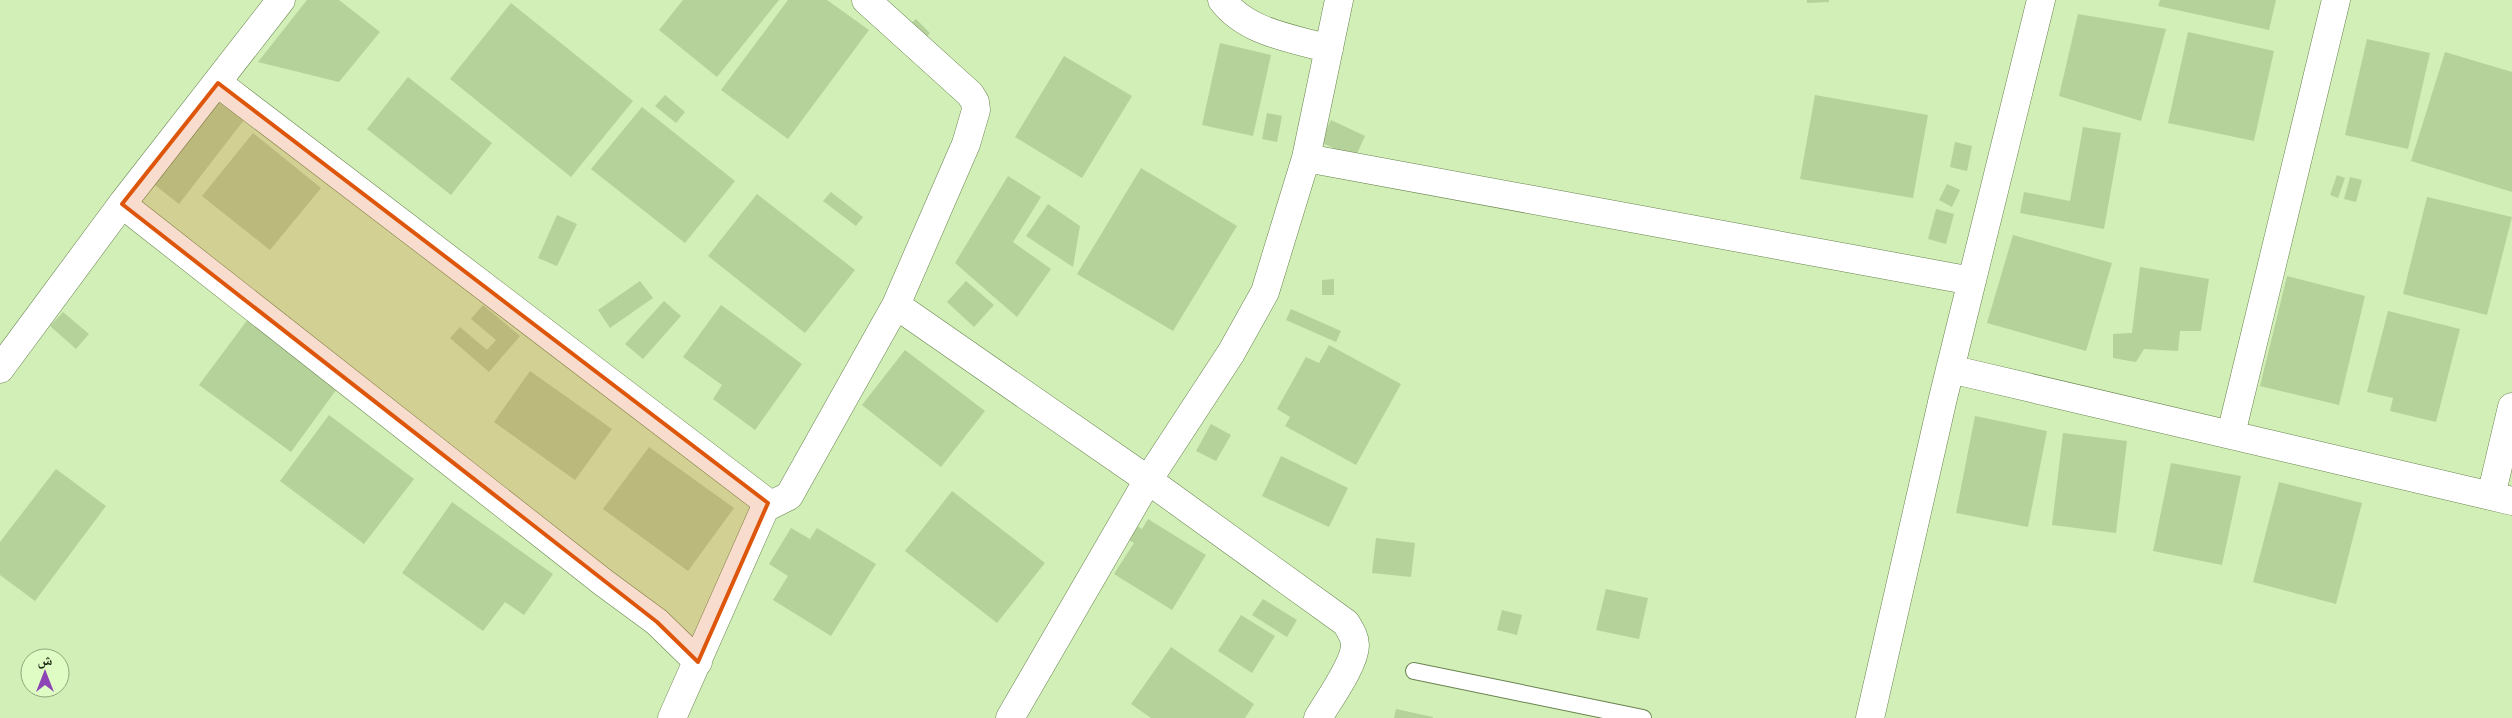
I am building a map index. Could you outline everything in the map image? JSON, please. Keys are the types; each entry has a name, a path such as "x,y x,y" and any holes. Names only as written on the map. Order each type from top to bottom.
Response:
{"street":[{"path":"0,369 122,204 281,0"},
{"path":"766,508 789,496 896,305 966,144 976,110 976,102 970,94 928,54 866,0"},
{"path":"1222,0 1240,20 1258,28 1329,49"},
{"path":"1010,718 1148,480 1231,353 1265,292 1306,158 1339,0"},
{"path":"1870,718 1950,369 2041,0"},
{"path":"2230,434 2336,0"},
{"path":"218,83 768,503 672,718"},
{"path":"1306,158 1972,281"},
{"path":"122,204 604,583 657,622 698,662"},
{"path":"896,305 1148,480 1346,624 1353,634 1355,645 1352,660 1318,718"},
{"path":"1950,369 2501,498 2512,407"}],"lane":[{"path":"1414,671 1643,718"}],"highlighted area":[{"path":"218,83 768,503 698,662 657,622 122,204"}],"building":[{"path":"307,0 339,0 380,32 339,82 258,62"},
{"path":"683,0 779,0 717,77 659,30"},
{"path":"788,0 827,0 869,30 788,139 721,90"},
{"path":"1807,0 1829,0 1829,2 1807,3"},
{"path":"2160,0 2276,0 2269,30 2158,6"},
{"path":"511,3 633,101 571,177 450,79"},
{"path":"2078,14 2166,29 2141,121 2059,96"},
{"path":"916,19 930,33 922,42 907,27"},
{"path":"2188,32 2274,51 2254,141 2168,123"},
{"path":"2367,39 2430,53 2408,149 2345,135"},
{"path":"1220,43 1271,55 1253,136 1202,125"},
{"path":"2445,52 2512,72 2512,192 2411,161"},
{"path":"1064,56 1132,96 1082,178 1015,137"},
{"path":"408,77 492,143 451,195 367,129"},
{"path":"665,95 685,112 676,123 655,106"},
{"path":"1815,95 1928,115 1913,198 1800,179"},
{"path":"216,98 244,120 179,204 151,182"},
{"path":"642,107 735,181 685,243 591,169"},
{"path":"1267,113 1282,116 1277,142 1262,139"},
{"path":"1331,120 1365,136 1355,158 1320,142"},
{"path":"2083,127 2121,133 2104,229 2020,213 2024,192 2070,201"},
{"path":"253,133 321,188 270,250 202,196"},
{"path":"1955,142 1972,146 1967,171 1950,167"},
{"path":"1141,168 1237,226 1173,331 1077,274"},
{"path":"2337,175 2345,178 2338,198 2330,195"},
{"path":"1008,176 1041,197 1013,242 1051,269 1017,317 955,263"},
{"path":"2350,177 2362,180 2356,202 2344,199"},
{"path":"1947,184 1960,190 1952,207 1939,200"},
{"path":"831,192 863,217 856,226 823,201"},
{"path":"757,194 855,270 805,333 708,256"},
{"path":"2427,197 2512,217 2487,315 2403,294"},
{"path":"1048,204 1080,226 1073,267 1026,236"},
{"path":"1936,209 1954,214 1946,244 1928,239"},
{"path":"557,215 577,224 557,266 538,258"},
{"path":"2013,235 2112,263 2086,351 1987,323"},
{"path":"2140,267 2209,279 2201,331 2180,331 2178,351 2144,349 2136,362 2113,358 2113,334 2132,333"},
{"path":"2287,276 2365,296 2339,405 2260,386"},
{"path":"1334,279 1334,295 1322,295 1322,280"},
{"path":"640,281 653,298 610,328 598,310"},
{"path":"966,281 994,305 974,327 947,302"},
{"path":"664,301 681,316 643,359 625,344"},
{"path":"483,305 520,336 489,372 450,338 460,327 487,350 496,340 471,319"},
{"path":"721,305 802,364 755,430 713,399 722,385 683,357"},
{"path":"1291,309 1341,331 1336,342 1286,320"},
{"path":"2388,311 2460,329 2436,422 2390,411 2393,398 2367,392"},
{"path":"63,312 89,334 76,349 50,326"},
{"path":"248,319 339,386 291,452 199,385"},
{"path":"1329,345 1401,384 1356,465 1285,426 1290,417 1277,409 1306,357 1319,363"},
{"path":"905,350 985,411 941,467 862,405"},
{"path":"530,371 612,429 575,480 494,422"},
{"path":"329,415 414,479 364,544 280,481"},
{"path":"1975,416 2047,431 2028,527 1956,513"},
{"path":"1211,424 1231,435 1216,461 1196,451"},
{"path":"2063,433 2127,441 2116,533 2052,525"},
{"path":"649,447 734,508 688,571 603,509"},
{"path":"1281,456 1348,488 1329,527 1262,496"},
{"path":"2171,463 2241,476 2222,565 2153,551"},
{"path":"56,469 106,506 35,601 0,575 0,542"},
{"path":"2279,482 2362,503 2336,604 2253,582"},
{"path":"952,491 1045,563 997,623 905,551"},
{"path":"452,502 553,574 524,615 505,602 483,631 402,573"},
{"path":"1148,519 1206,555 1172,610 1114,574 1134,543 1125,538 1134,524 1142,529"},
{"path":"791,528 810,539 817,528 876,564 831,636 773,600 788,576 769,564"},
{"path":"1376,538 1415,543 1411,577 1372,573"},
{"path":"1606,589 1648,598 1639,639 1596,630"},
{"path":"1263,599 1297,620 1287,637 1252,615"},
{"path":"1502,610 1522,615 1517,635 1497,630"},
{"path":"1241,615 1275,636 1252,673 1218,651"},
{"path":"1171,647 1254,704 1245,718 1151,718 1131,704"},
{"path":"1396,709 1433,717 1433,718 1394,718"}]}
